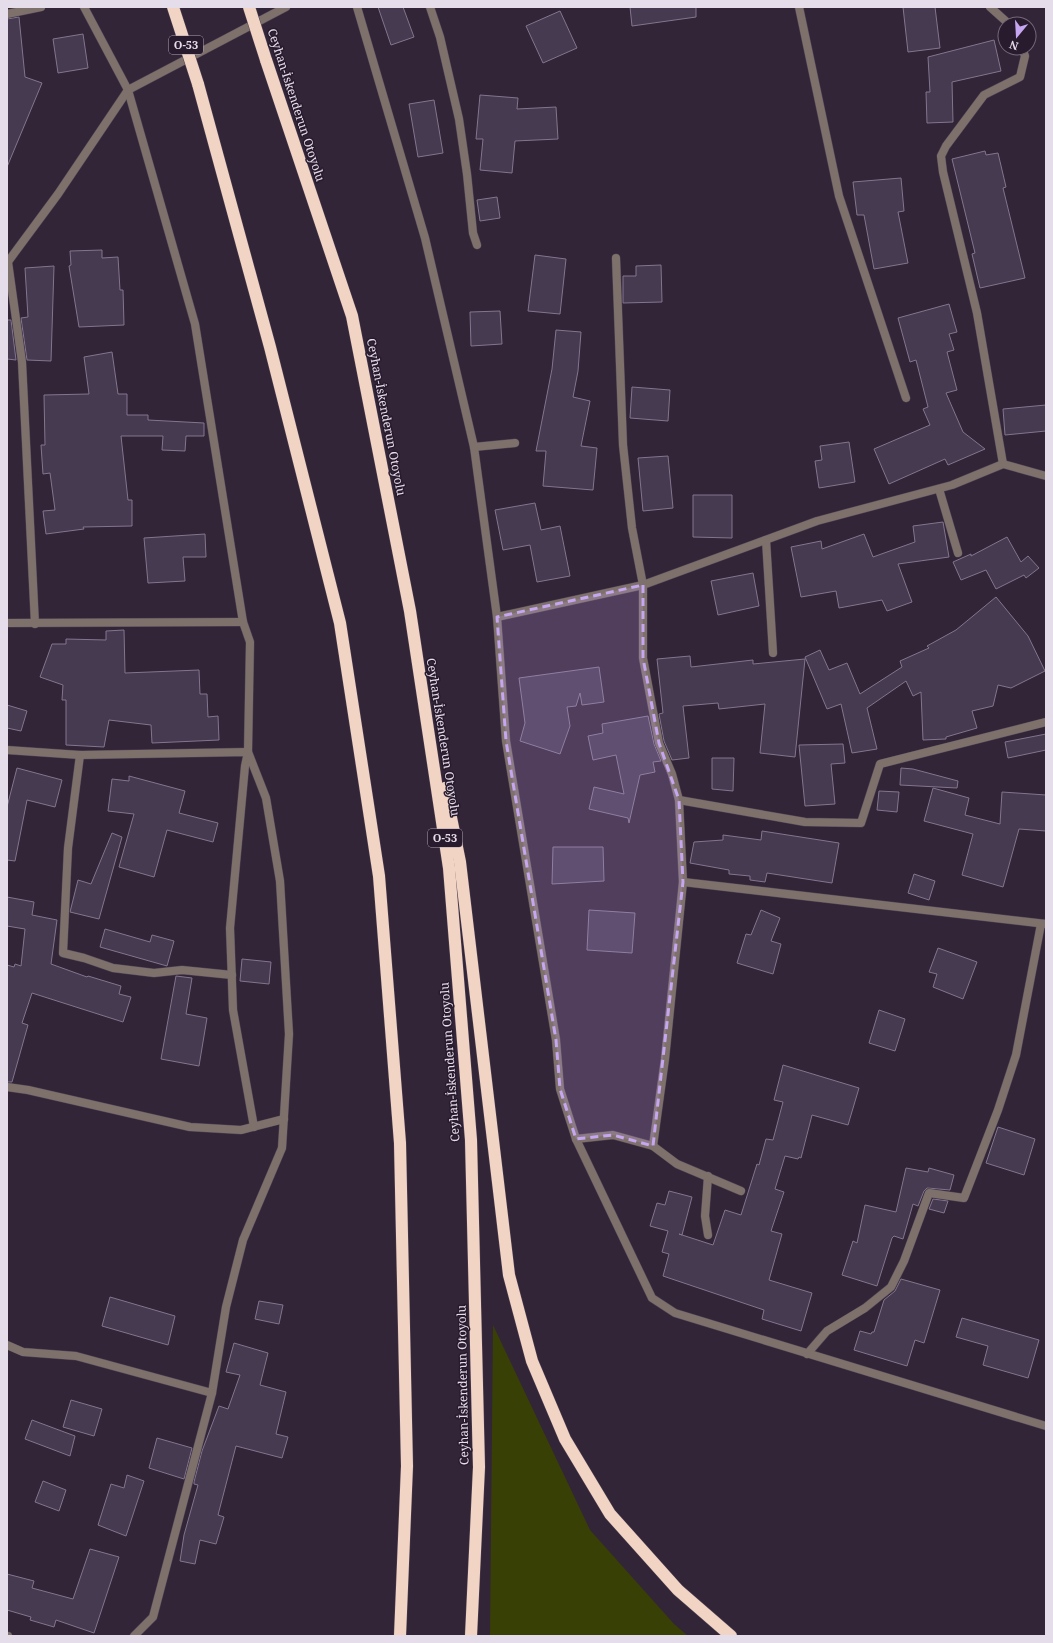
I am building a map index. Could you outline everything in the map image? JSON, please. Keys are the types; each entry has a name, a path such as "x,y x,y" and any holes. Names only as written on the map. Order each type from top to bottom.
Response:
{"highway":[{"name":"O-53","path":"173,7 198,84 270,347 340,623 379,876 400,1143 407,1466 400,1636"},
{"name":"Ceyhan-İskenderun Otoyolu","path":"249,7 352,316 410,611 449,868 471,1140 479,1467 472,1636"},
{"path":"410,611 460,862 509,1275 532,1361 565,1439 610,1514 678,1590 731,1636"}],"street":[{"path":"7,14 41,7"},
{"path":"84,7 128,90 195,324 243,622 250,642 248,752 244,774 230,928 234,1010 254,1127"},
{"path":"35,624 22,362 8,263 58,194 128,90 286,7"},
{"path":"357,7 425,238 474,447 497,617 506,741 556,1040 560,1089 576,1139 652,1298 675,1313 1046,1426"},
{"path":"430,7 440,37 460,119 473,233 477,245"},
{"path":"799,7 839,196 906,398"},
{"path":"990,7 1000,16"},
{"path":"1003,464 977,313 943,172 941,156 950,139 984,95 1020,77 1025,56"},
{"path":"616,258 623,445 632,528 643,585 643,658 659,743 672,774 679,800 683,882 666,1044 653,1146"},
{"path":"474,447 514,443"},
{"path":"497,617 643,585 817,521 939,489 1003,464 1046,476"},
{"path":"939,489 958,553"},
{"path":"766,540 773,653"},
{"path":"7,623 243,622"},
{"path":"679,800 805,822 861,822 880,764 1046,722"},
{"path":"7,750 80,755 248,752"},
{"path":"134,1636 153,1617 212,1393 226,1307 243,1240 282,1148 289,1034 280,881 266,798 248,752"},
{"path":"80,755 68,848 62,953 84,958 113,968 154,973 182,970 232,975"},
{"path":"683,882 1044,924 1016,1055 998,1110 964,1198 929,1193 907,1255 891,1287 865,1308 827,1331 807,1354"},
{"path":"7,1087 28,1090 190,1127 241,1130 284,1119"},
{"path":"576,1139 613,1135 653,1146 677,1164 741,1191"},
{"path":"708,1176 705,1216 708,1235"},
{"path":"7,1345 24,1352 76,1356 212,1393"}],"highlighted area":[{"path":"643,585 643,658 659,743 679,800 683,882 653,1146 613,1135 576,1139 560,1089 556,1040 506,741 497,617"}],"green space":[{"path":"493,1325 590,1530 674,1624 688,1636 490,1636"}],"building":[{"path":"378,7 403,7 414,37 391,45"},
{"path":"630,7 696,7 696,17 632,26"},
{"path":"903,7 935,7 940,48 908,52"},
{"path":"560,11 577,48 543,63 526,26"},
{"path":"19,17 25,77 42,83 7,167 7,19"},
{"path":"83,34 88,68 58,73 53,39"},
{"path":"994,40 1001,71 952,82 953,122 927,123 926,92 930,92 928,57"},
{"path":"480,95 518,98 517,109 556,107 558,139 515,141 512,173 480,170 483,139 476,139"},
{"path":"434,100 443,153 418,157 409,104"},
{"path":"985,151 986,155 998,153 1006,187 1003,188 1025,278 980,288 972,254 975,253 952,159"},
{"path":"901,178 904,211 898,212 908,263 874,269 864,215 857,215 853,182"},
{"path":"497,197 500,218 480,221 477,200"},
{"path":"102,250 102,258 118,257 120,290 123,290 124,325 79,327 69,266 71,265 70,251"},
{"path":"535,255 566,259 560,314 528,311"},
{"path":"661,265 662,302 623,303 623,276 636,276 636,266"},
{"path":"54,266 51,361 27,360 21,318 28,317 25,268"},
{"path":"949,304 957,332 949,334 954,350 947,352 957,390 946,393 963,432 985,449 948,465 945,459 889,484 874,449 930,425 923,409 928,407 916,360 910,362 898,318"},
{"path":"500,311 502,344 471,346 470,312"},
{"path":"7,320 11,320 16,360 7,359"},
{"path":"556,330 581,332 578,371 573,397 590,401 581,446 597,448 593,490 543,486 546,451 536,451 552,369"},
{"path":"112,352 118,394 127,394 127,415 148,415 148,420 204,423 204,436 186,436 185,451 162,450 163,436 121,436 128,500 132,500 132,526 83,527 84,529 46,534 43,511 55,510 50,473 43,474 41,445 45,445 44,395 89,394 84,357"},
{"path":"632,387 670,390 668,421 630,418"},
{"path":"1046,405 1046,431 1005,435 1003,409"},
{"path":"849,442 855,482 819,488 815,461 822,460 820,446"},
{"path":"668,456 673,508 643,511 638,458"},
{"path":"693,495 732,495 732,538 693,537"},
{"path":"535,503 541,530 560,526 570,576 537,582 530,545 503,550 495,510"},
{"path":"943,522 949,557 898,564 912,602 887,611 882,600 839,608 836,591 801,597 791,547 821,541 822,549 864,534 873,557 915,542 913,526"},
{"path":"205,534 206,557 183,557 185,581 148,583 144,538"},
{"path":"1007,537 1021,562 1028,556 1039,568 1026,578 1024,575 996,589 986,570 961,580 953,562 971,554 971,556"},
{"path":"753,573 759,606 718,615 711,581"},
{"path":"996,597 1028,636 1045,671 1011,688 998,685 993,706 972,711 977,728 946,737 946,739 923,740 921,692 913,696 906,681 867,708 877,749 852,753 841,704 827,709 805,657 820,650 829,670 847,663 860,694 902,667 900,661 929,648 927,646 956,630"},
{"path":"124,630 125,673 199,670 200,694 207,694 208,717 218,716 219,740 152,743 151,725 109,720 104,747 66,745 66,700 62,700 63,685 40,677 52,644 66,644 66,639 106,640 106,631"},
{"path":"690,656 691,667 753,660 753,664 805,659 795,757 760,753 765,704 719,709 718,703 683,706 689,758 672,760 664,741 659,714 663,713 657,659"},
{"path":"599,667 604,702 582,705 580,693 576,706 567,707 570,726 560,754 520,741 525,723 519,678"},
{"path":"7,705 27,711 21,731 7,728"},
{"path":"648,716 654,744 661,761 653,762 655,772 640,775 629,823 628,818 589,809 594,787 624,794 616,755 593,760 588,736 603,733 602,724"},
{"path":"1046,734 1046,750 1008,758 1005,742"},
{"path":"843,744 845,763 831,764 835,804 805,806 799,745"},
{"path":"712,758 734,758 733,791 712,789"},
{"path":"17,768 62,780 55,807 27,800 15,861 7,860 7,807"},
{"path":"901,768 913,769 958,781 957,788 900,785"},
{"path":"129,776 185,791 179,813 218,823 213,842 167,830 154,877 119,867 134,814 108,811 112,779 129,781"},
{"path":"933,788 969,798 965,815 1000,824 1002,792 1046,795 1046,831 1019,829 1003,887 962,875 973,834 924,821"},
{"path":"879,791 899,792 897,812 877,810"},
{"path":"762,831 839,843 832,883 767,873 765,882 750,880 750,876 729,874 729,870 690,863 694,842 723,840 723,835 761,840"},
{"path":"112,833 122,837 99,919 70,912 78,880 91,884"},
{"path":"553,847 603,847 604,881 552,884"},
{"path":"914,874 935,881 929,900 908,893"},
{"path":"7,897 34,902 32,915 57,920 51,964 87,977 88,976 121,986 119,994 131,997 123,1022 32,993 22,1023 28,1025 12,1082 7,1082 7,965 14,967 15,964 21,966 25,929 7,926"},
{"path":"589,910 635,913 632,953 587,950"},
{"path":"761,910 780,918 771,941 781,944 773,974 737,963 746,934 751,935"},
{"path":"105,929 150,942 152,935 174,941 167,966 100,947"},
{"path":"938,948 977,962 963,999 933,987 937,974 929,972"},
{"path":"242,959 271,962 269,984 240,981"},
{"path":"176,976 192,978 186,1014 207,1018 199,1066 161,1059"},
{"path":"879,1010 905,1019 895,1051 869,1043"},
{"path":"783,1065 859,1088 848,1125 812,1115 801,1158 799,1157 798,1159 785,1156 775,1189 784,1192 771,1231 782,1234 769,1280 812,1293 801,1331 762,1319 764,1310 663,1276 669,1254 662,1252 668,1231 650,1226 657,1203 665,1205 669,1191 692,1197 682,1235 713,1245 725,1210 741,1215 757,1164 759,1165 766,1139 773,1140 783,1102 774,1100"},
{"path":"998,1127 1035,1139 1024,1175 986,1163"},
{"path":"906,1168 928,1172 929,1168 954,1175 950,1190 927,1188 924,1191 918,1206 913,1204 903,1239 894,1236 892,1238 877,1286 842,1275 853,1241 857,1243 865,1205 896,1212"},
{"path":"933,1199 948,1201 944,1213 929,1209"},
{"path":"901,1279 940,1290 924,1343 915,1340 907,1366 854,1350 860,1331 871,1334 874,1332 884,1300 895,1291"},
{"path":"110,1297 175,1316 168,1345 102,1326"},
{"path":"259,1301 283,1305 279,1324 255,1319"},
{"path":"962,1318 1039,1340 1028,1378 983,1365 988,1346 956,1337"},
{"path":"234,1343 268,1353 260,1385 286,1392 276,1434 288,1437 282,1458 236,1446 218,1515 224,1517 216,1544 200,1540 195,1564 180,1561 184,1535 198,1485 194,1484 194,1482 202,1451 219,1406 228,1409 240,1375 226,1372"},
{"path":"71,1400 102,1409 94,1436 63,1427"},
{"path":"32,1420 75,1436 70,1456 25,1439"},
{"path":"157,1438 192,1448 184,1479 149,1468"},
{"path":"127,1475 144,1481 126,1536 98,1525 111,1484 124,1488"},
{"path":"43,1481 66,1490 59,1511 35,1502"},
{"path":"90,1549 119,1557 94,1633 56,1620 54,1627 30,1620 31,1617 7,1610 7,1574 34,1581 32,1588 73,1599"}]}
